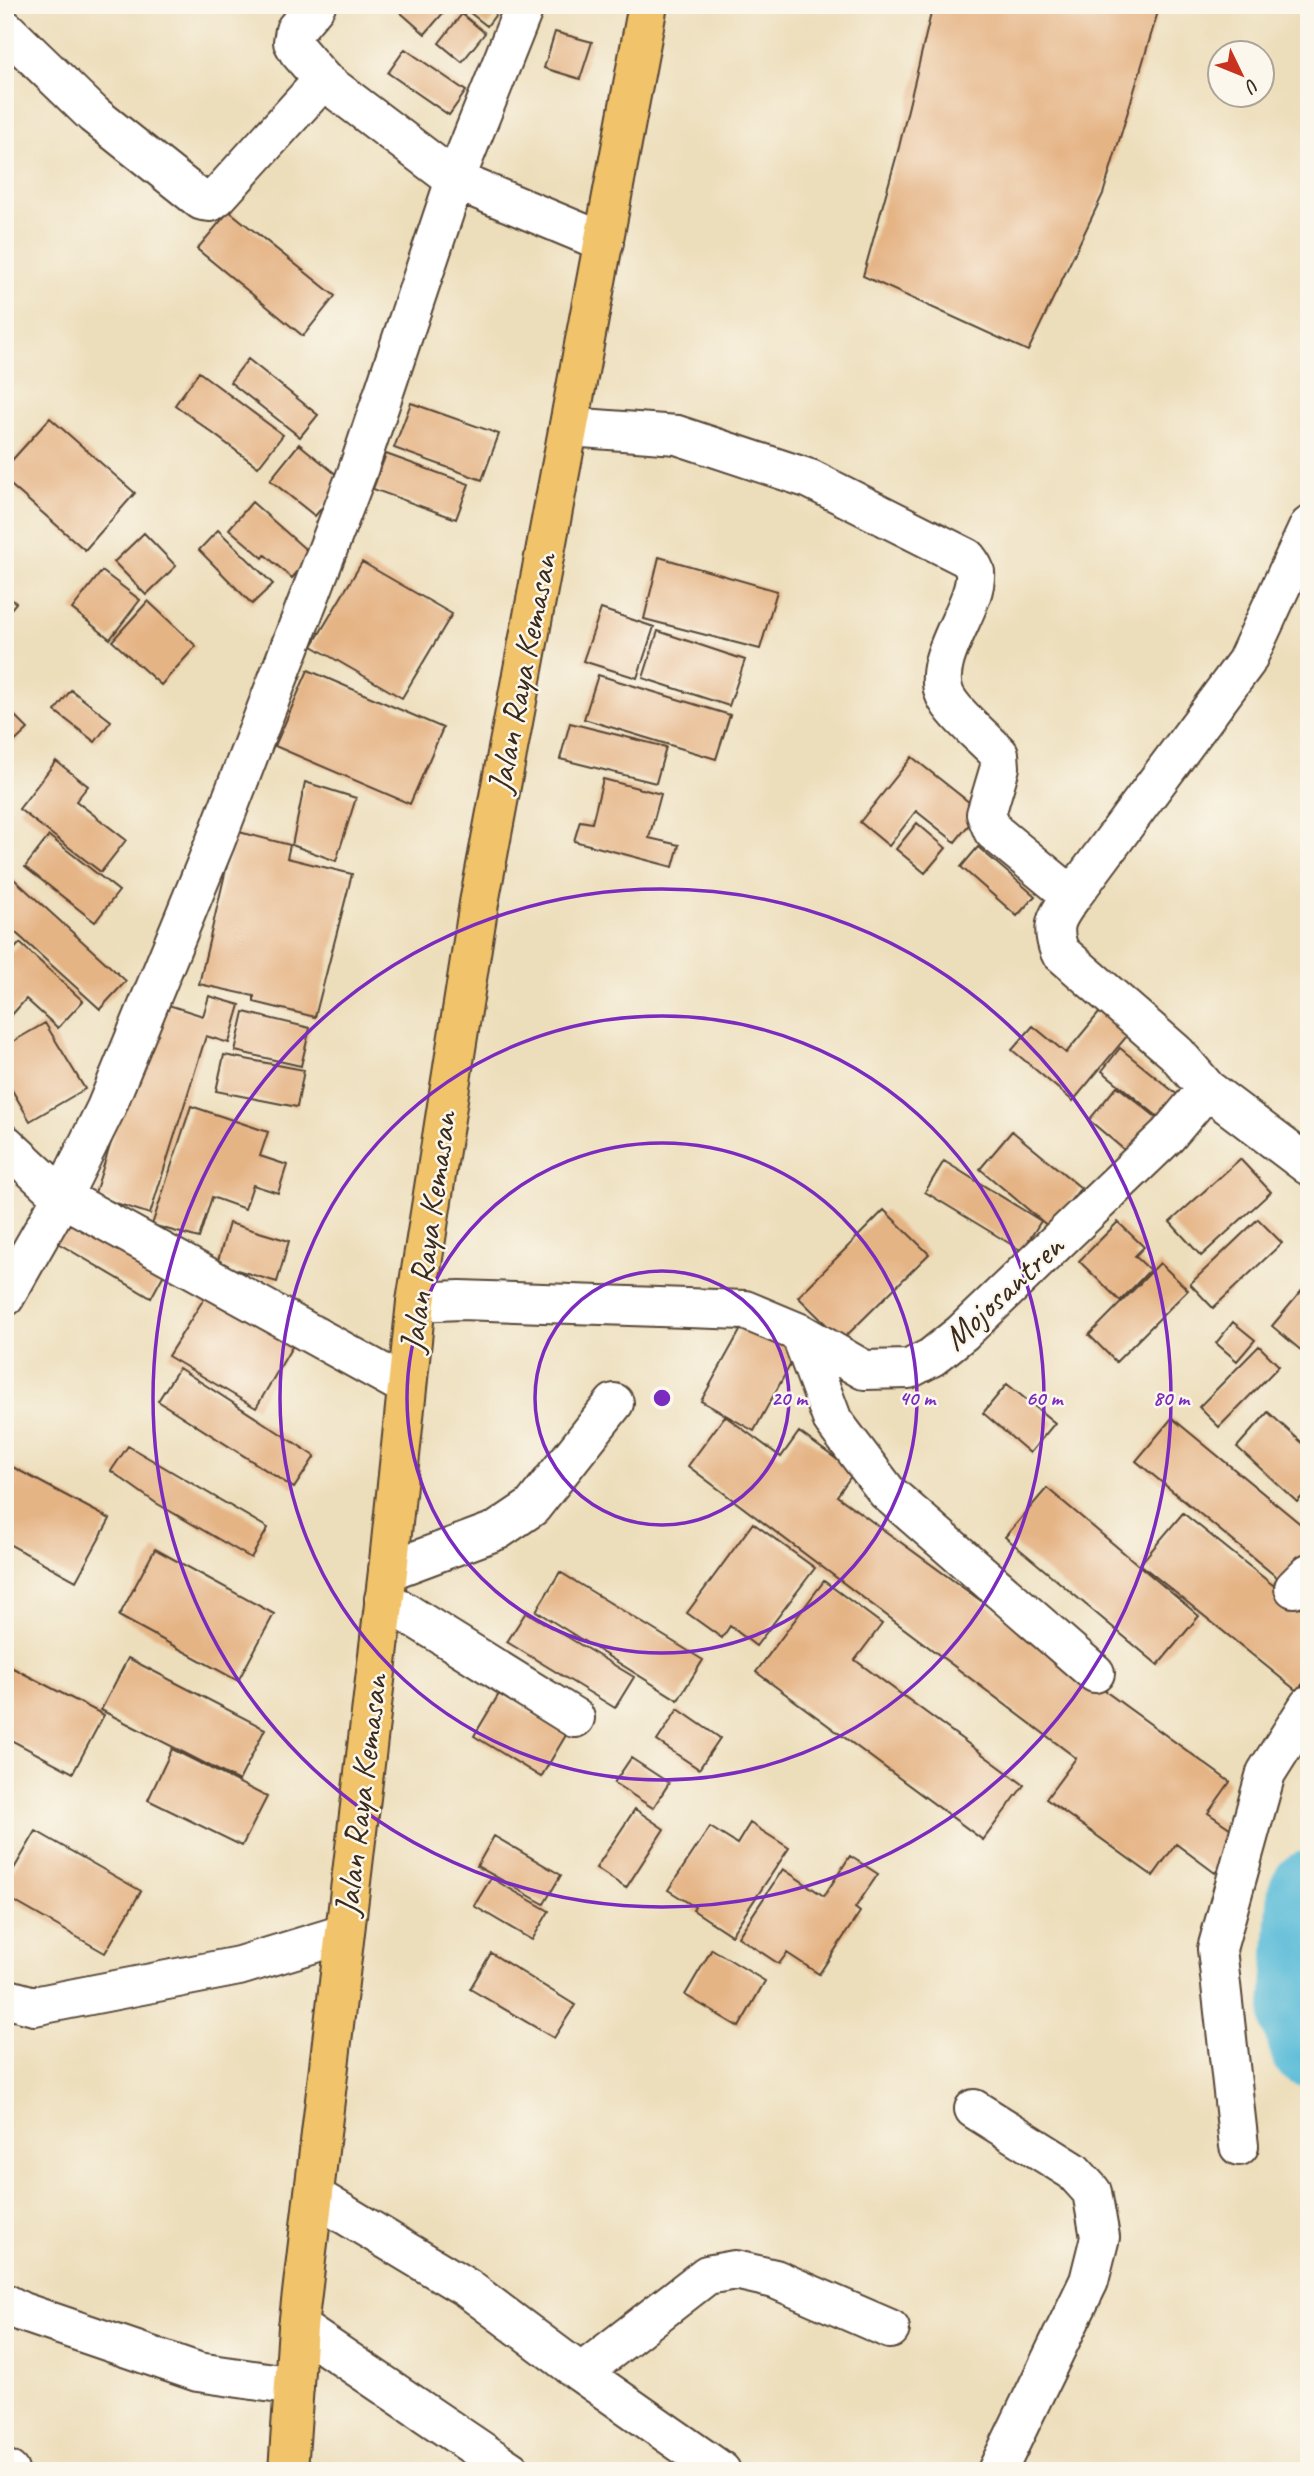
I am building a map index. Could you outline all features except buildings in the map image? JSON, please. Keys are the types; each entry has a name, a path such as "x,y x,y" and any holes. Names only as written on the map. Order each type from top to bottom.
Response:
{"main road":[{"name":"Jalan Raya Kemasan","path":"288,2471 299,2327 386,1585 416,1302 479,903 648,5"}],"street":[{"path":"316,5 295,30 293,42 323,80 455,180 604,242"},
{"path":"5,1297 62,1197 106,1108 216,840 357,473 455,180 524,5"},
{"path":"5,29 31,51 94,115 202,201 211,202 218,196 323,80"},
{"path":"569,427 677,435 810,479 967,558 975,569 974,584 949,646 941,682 944,693 950,705 999,754 1000,767 986,814 993,831 1072,896"},
{"path":"1309,526 1246,662 1072,896 1055,925 1054,936 1060,952 1176,1053 1207,1089 1309,1166"},
{"name":"Mojosantren","path":"416,1302 460,1300 746,1310 800,1333 864,1370 909,1368 932,1357 970,1326 1168,1135 1207,1089"},
{"path":"5,1144 62,1197 406,1386"},
{"path":"800,1333 833,1421 887,1492 1095,1673"},
{"path":"575,1718 386,1585 498,1530 532,1507 614,1403"},
{"path":"1239,2146 1217,1949 1266,1773 1309,1705"},
{"path":"5,1998 34,2006 239,1966 344,1934"},
{"path":"974,2109 1073,2171 1092,2192 1100,2237 1089,2281 997,2471"},
{"path":"314,2196 467,2288 581,2373 721,2471"},
{"path":"581,2373 707,2275 735,2270 775,2279 890,2329"},
{"path":"5,2303 22,2312 198,2372 294,2386"},
{"path":"299,2327 511,2471"}],"waterway":[{"path":"1309,1889 1306,1895 1299,2017 1309,2049"}]}
